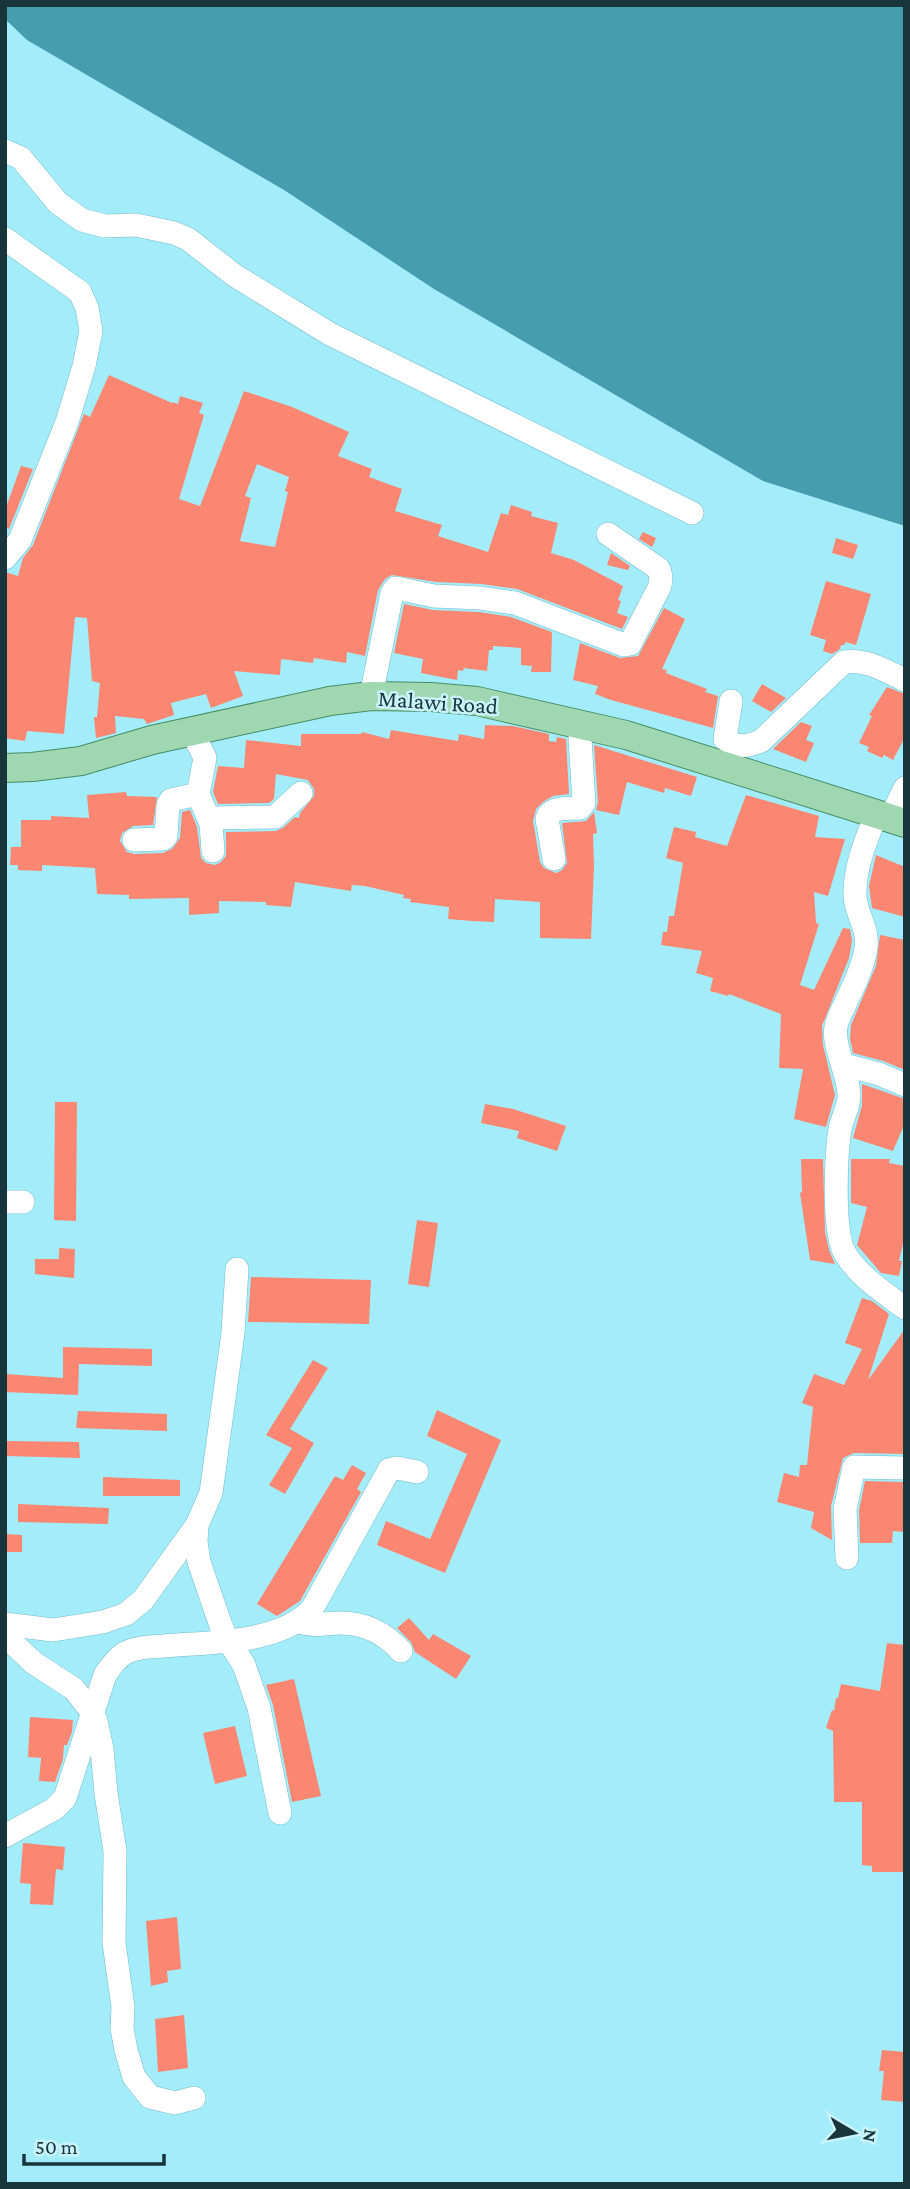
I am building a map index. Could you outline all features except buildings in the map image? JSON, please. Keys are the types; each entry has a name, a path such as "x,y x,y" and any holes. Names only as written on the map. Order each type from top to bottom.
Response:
{"main road":[{"name":"Malawi Road","path":"5,768 81,761 192,731 330,701 371,696 430,697 477,701 626,735 890,819"}],"street":[{"path":"7,156 21,158 58,203 82,220 104,226 136,225 174,233 188,239 234,275 330,334 692,513"},
{"path":"5,239 79,292 88,308 91,331 84,366 67,422 20,540 5,558"},
{"path":"371,696 392,593 396,589 434,596 515,603 624,645 630,644 660,586 661,578 659,569 608,534"},
{"path":"731,701 725,739 735,746 747,746 761,741 844,662 856,660 869,663 905,680"},
{"path":"554,859 548,813 552,810 580,808 584,803 580,738 582,724"},
{"path":"192,731 205,761 198,794 209,818 213,850"},
{"path":"905,788 890,819 862,853 855,898 865,930 866,946 857,981 836,1024 835,1035 845,1065 850,1096 840,1129 836,1178 839,1226 844,1252 866,1280 905,1308"},
{"path":"209,818 275,817 301,793"},
{"path":"134,840 163,839 168,832 168,805 171,800 198,794"},
{"path":"845,1065 879,1074 905,1085"},
{"path":"5,1624 53,1630 103,1622 126,1614 143,1600 197,1525 211,1493 233,1333 237,1269"},
{"path":"847,1558 845,1510 854,1467 905,1468"},
{"path":"5,1836 54,1809 65,1797 105,1675 113,1663 124,1654 142,1648 229,1640 281,1631 298,1622 312,1609 389,1470 397,1468 417,1472"},
{"path":"197,1525 199,1562 219,1623 244,1665 259,1708 280,1813"},
{"path":"298,1622 310,1626 341,1623 378,1630 401,1651"},
{"path":"5,1636 34,1663 74,1689 92,1712 102,1749 115,1851 114,1943 126,2050 134,2077 150,2097 175,2102 194,2098"}],"water":[{"path":"5,5 905,5 905,526 763,481 434,289 284,190 27,40 5,19"}]}
